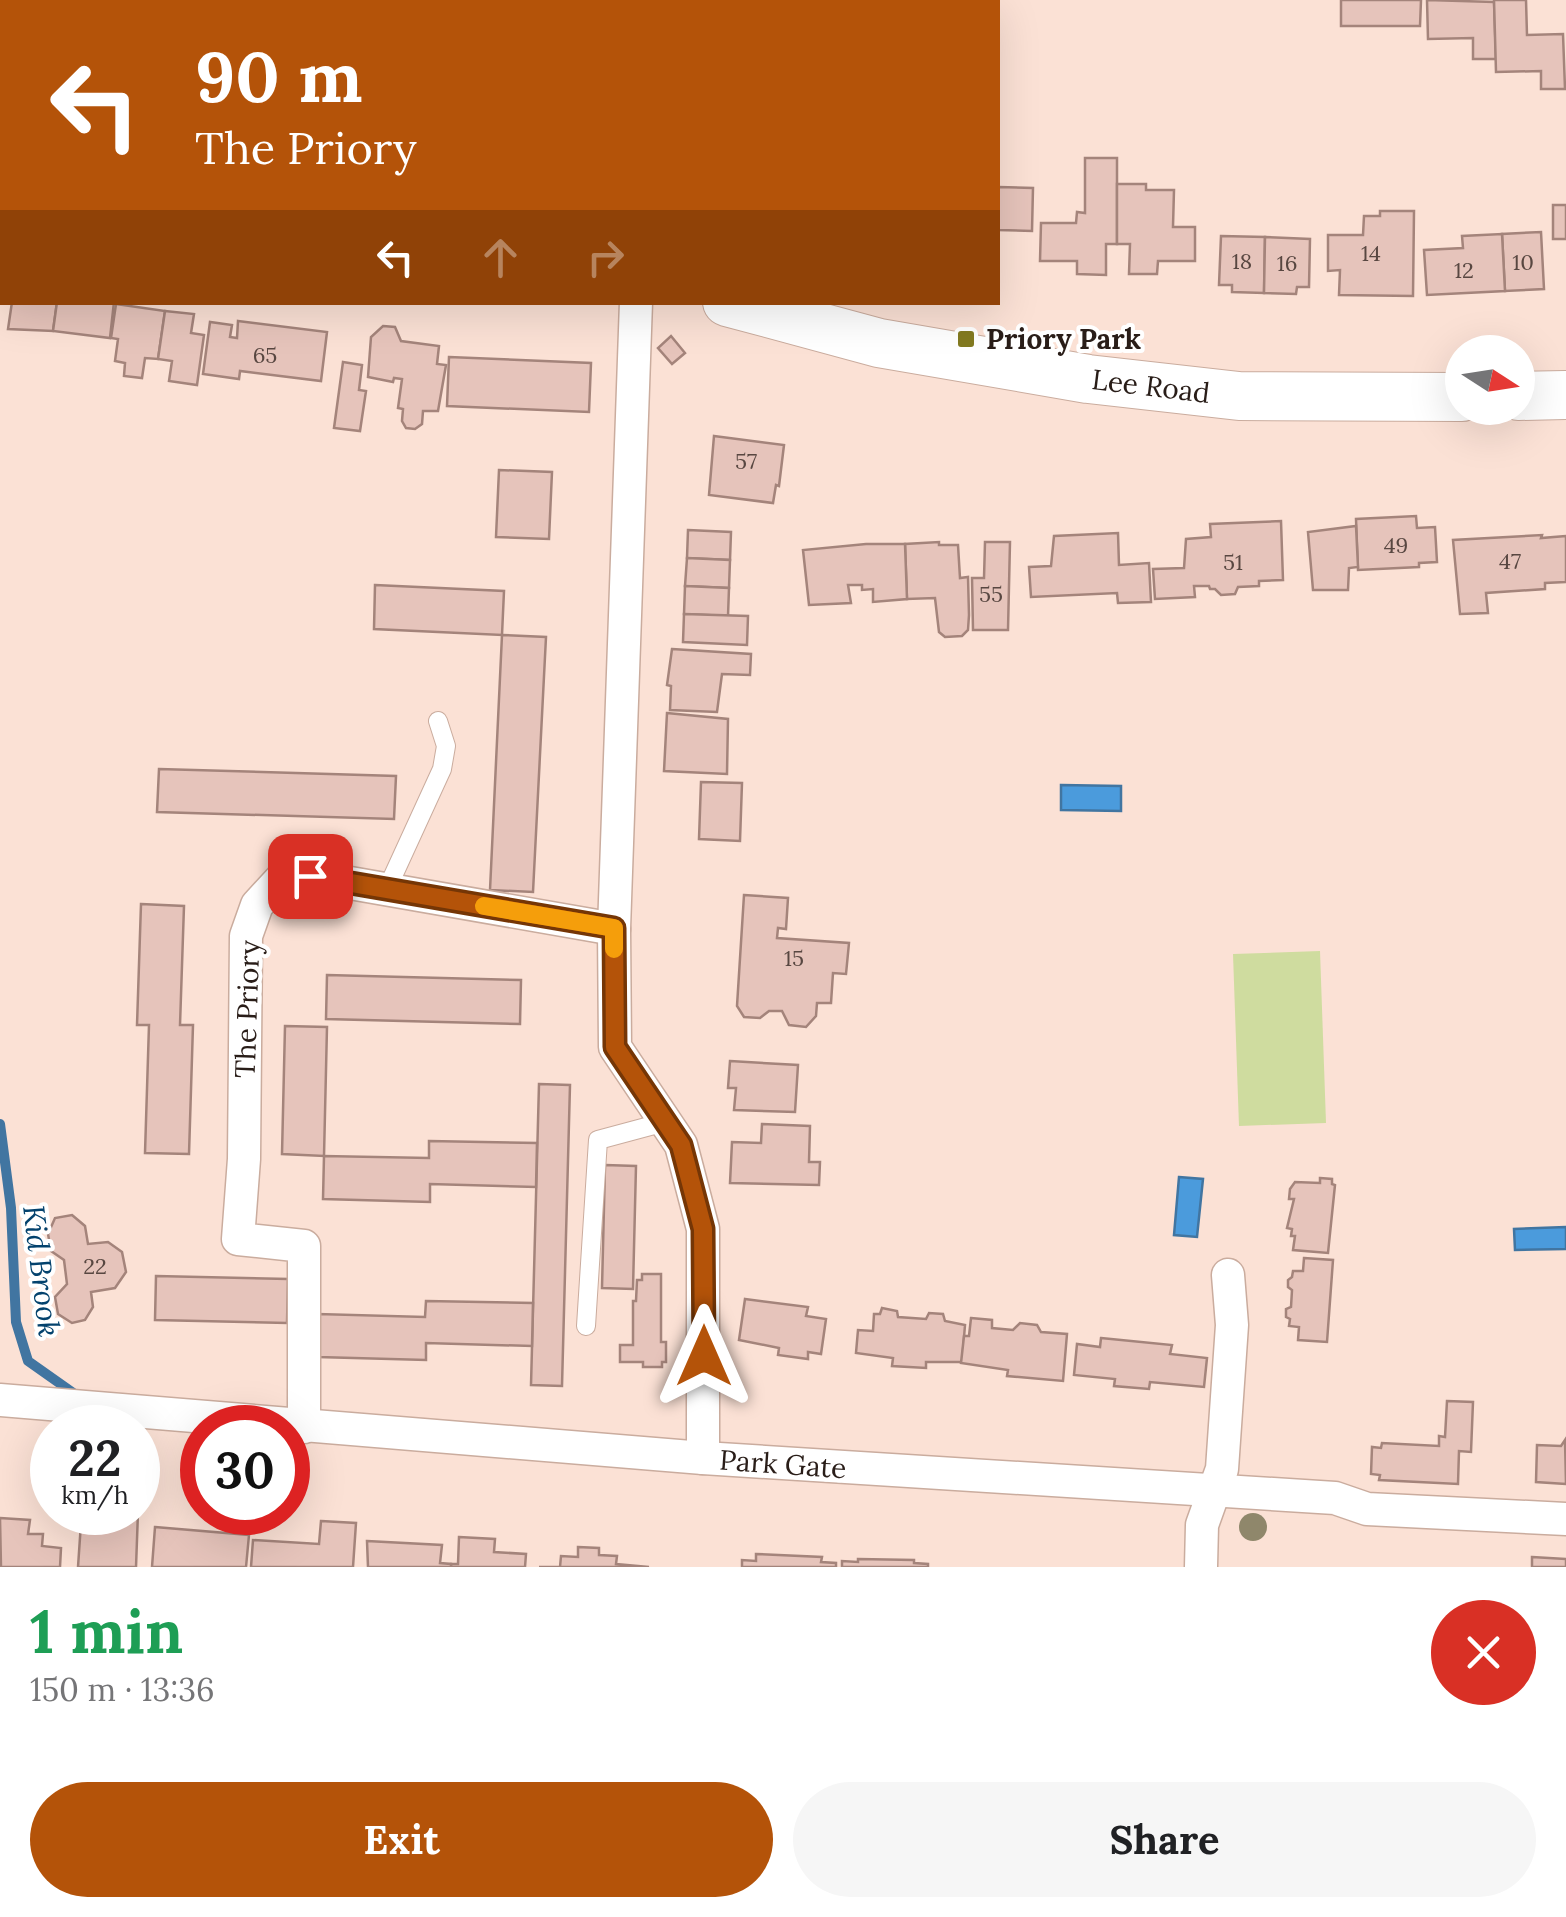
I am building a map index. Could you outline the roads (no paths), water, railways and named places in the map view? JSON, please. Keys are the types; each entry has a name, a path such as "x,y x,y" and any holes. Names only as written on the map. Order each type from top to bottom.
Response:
{"main road":[{"name":"Lee Road","path":"739,305 879,343 1088,379 1239,396 1445,397"},
{"path":"1535,396 1566,395"}],"street":[{"path":"636,305 614,928 615,1047 681,1145 703,1229 703,1458"},
{"name":"The Priory","path":"304,1405 304,1246 238,1239 244,1159 246,936 256,905 280,879 310,876 614,928"},
{"path":"1201,1567 1202,1525 1222,1469 1232,1325 1228,1274"},
{"name":"Park Gate","path":"0,1400 180,1416"},
{"name":"Park Gate","path":"310,1427 703,1458 1335,1498 1367,1509 1566,1519"}],"lane":[{"path":"387,889 442,770 446,746 438,721"},
{"path":"586,1326 598,1140 665,1122"}],"water":[{"path":"1061,785 1121,786 1121,811 1061,810"},
{"path":"1179,1177 1203,1179 1197,1237 1174,1235"},
{"path":"1566,1227 1566,1249 1515,1250 1514,1229"}],"waterway":[{"name":"Kid Brook","path":"0,1124 11,1208 16,1322 28,1361 79,1397"}],"place":[{"name":"Priory Park","path":"966,339"}]}
